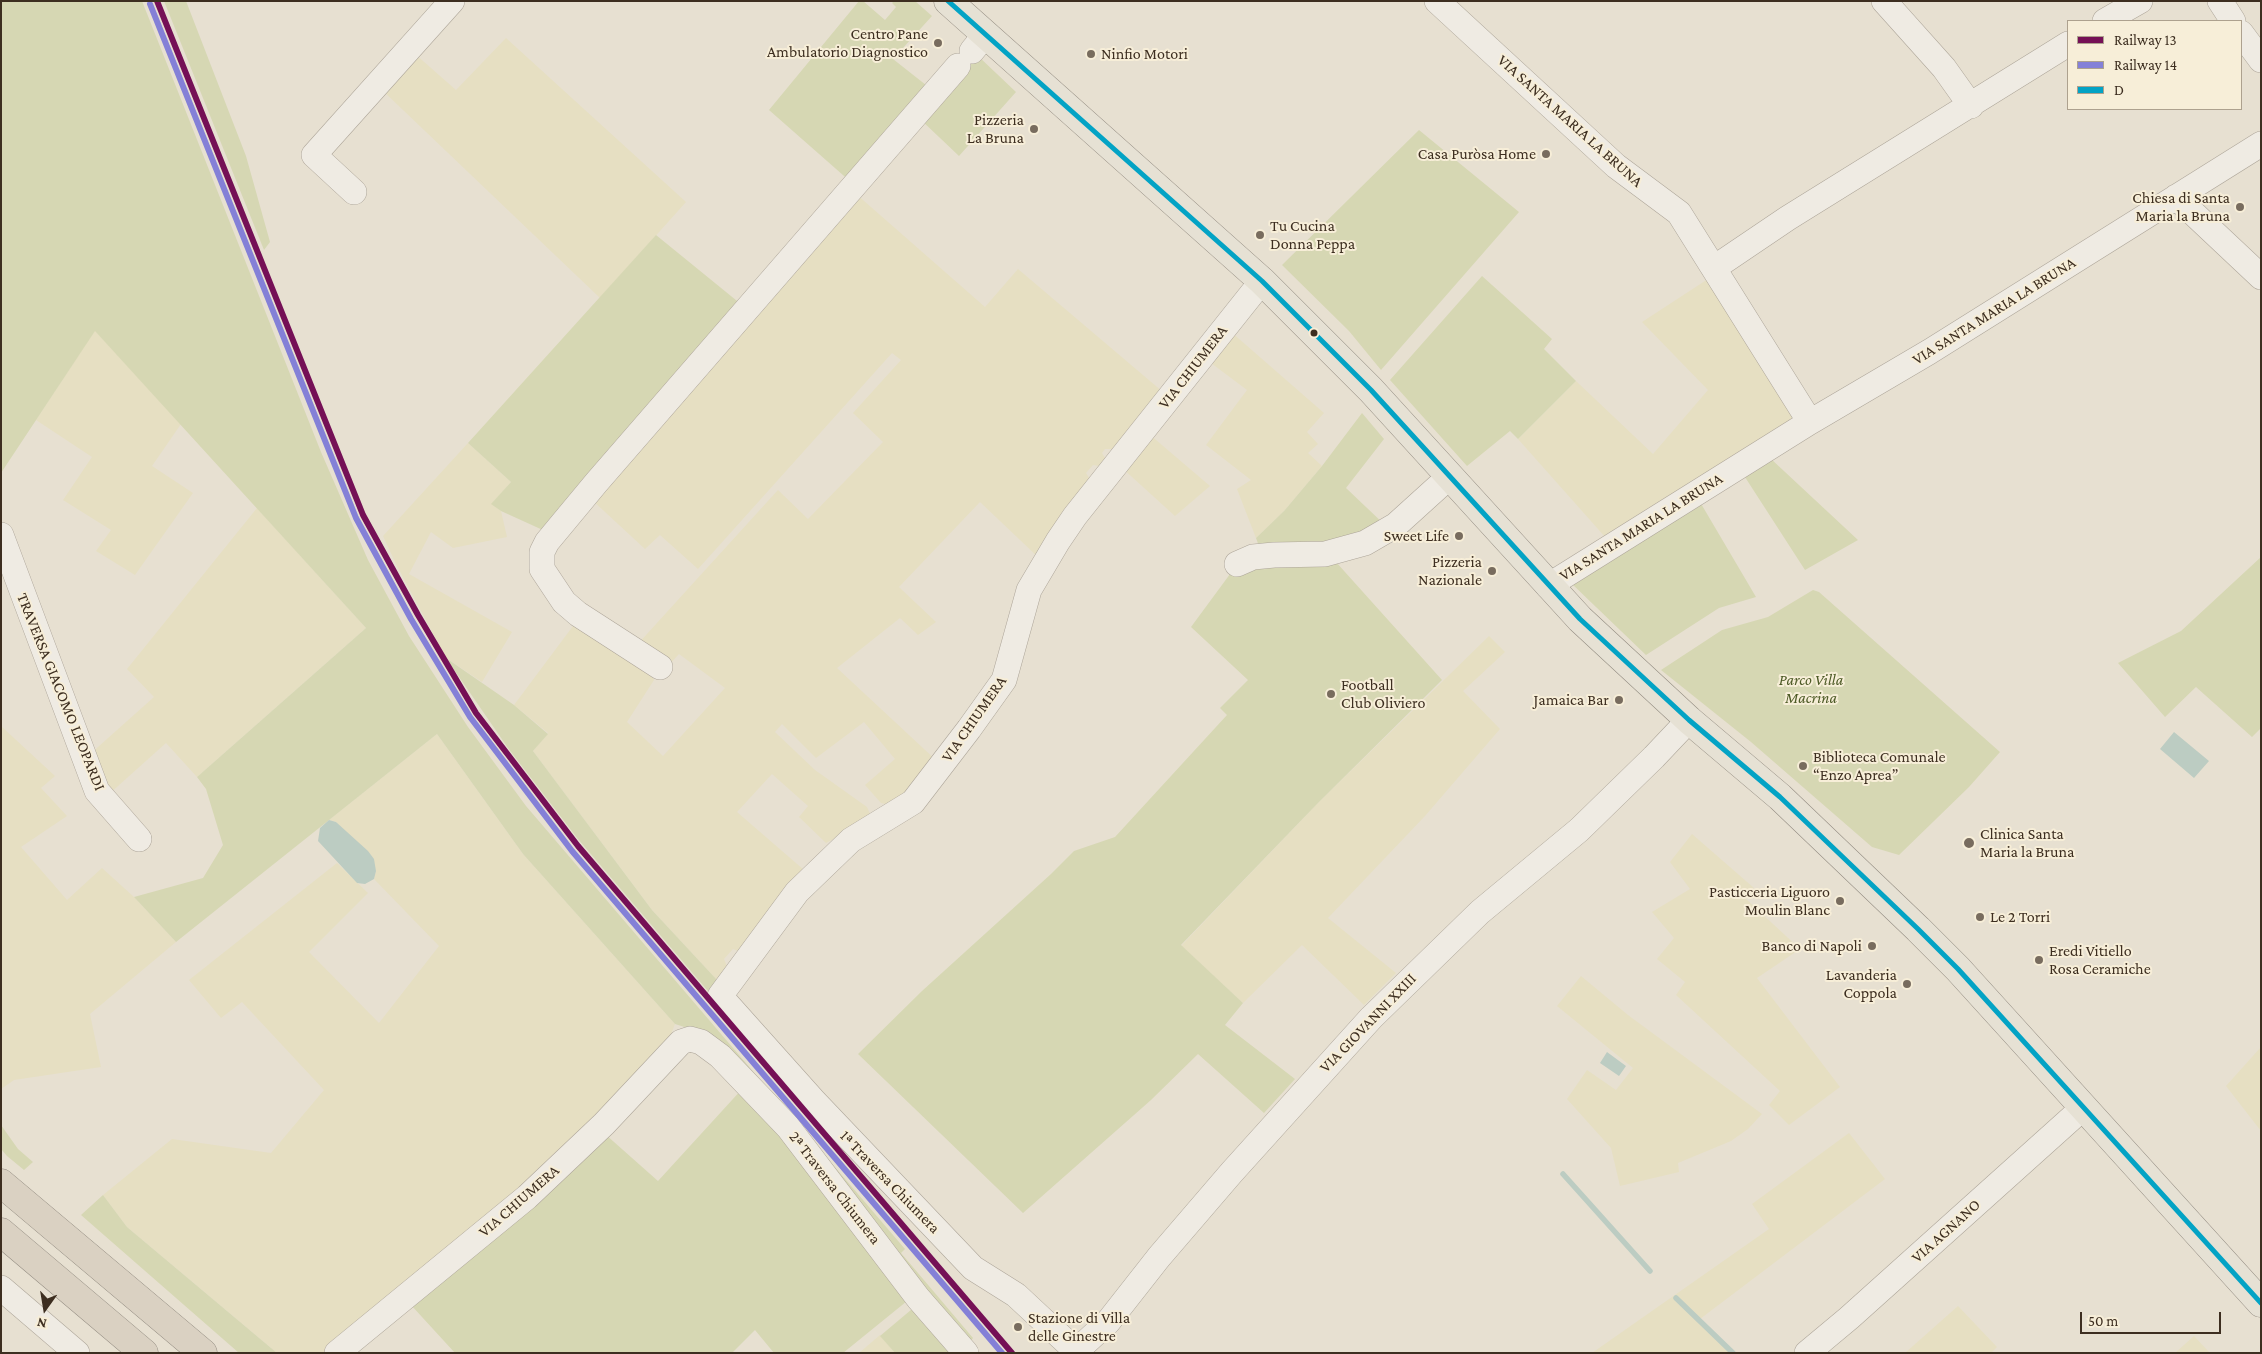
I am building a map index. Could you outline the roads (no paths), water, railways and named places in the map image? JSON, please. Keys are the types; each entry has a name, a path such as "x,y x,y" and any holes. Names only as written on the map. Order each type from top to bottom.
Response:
{"highway":[{"path":"1,1183 203,1353"},
{"path":"1,1232 144,1353"}],"main road":[{"path":"948,1 972,50 1262,281 1371,390 1580,619 1689,720 1780,797 1918,929 1958,969 2261,1303"}],"street":[{"path":"354,192 314,155 452,1"},
{"name":"VIA SANTA MARIA LA BRUNA","path":"1437,1 1616,166 1679,213 1810,422"},
{"path":"1884,1 1944,68 1971,106"},
{"path":"2107,20 2140,1"},
{"path":"2220,1 2232,20"},
{"path":"2242,34 2261,60"},
{"path":"1714,268 1788,218 2067,45"},
{"path":"660,667 578,614 564,602 542,569 542,552 547,542 972,50"},
{"name":"VIA SANTA MARIA LA BRUNA","path":"1548,586 1810,422 1937,347 2261,144"},
{"path":"2176,197 2261,277"},
{"name":"VIA CHIUMERA","path":"720,996 797,892 851,840 913,802 969,729 1004,680 1029,590 1058,540 1081,508 1262,281"},
{"path":"1237,564 1253,557 1325,554 1365,543 1396,525 1449,477"},
{"name":"TRAVERSA GIACOMO LEOPARDI","path":"1,535 97,790 139,839"},
{"name":"VIA GIOVANNI XXIII","path":"1075,1352 1108,1322 1159,1257 1232,1172 1371,1018 1480,912 1579,830 1689,720"},
{"name":"1ª Traversa Chiumera","path":"720,996 813,1100 973,1268 1016,1295 1075,1352"},
{"name":"VIA CHIUMERA","path":"337,1353 527,1197 604,1124 681,1042 690,1039"},
{"name":"2ª Traversa Chiumera","path":"690,1039 700,1042 720,1056 788,1127 918,1298 966,1353"},
{"name":"VIA AGNANO","path":"1807,1353 1849,1318 2084,1107"},
{"path":"1,1288 77,1353"}],"waterway":[{"path":"1563,1174 1650,1271"},
{"path":"1676,1298 1733,1353"}],"rail line":[{"name":"13","path":"157,1 363,515 418,615 476,713 578,846 1012,1353"},
{"name":"14","path":"150,4 356,518 411,619 470,717 572,851 1002,1353"}],"place":[{"name":"Centro Pane Ambulatorio Diagnostico","path":"938,43"},
{"name":"Ninfio Motori","path":"1091,54"},
{"name":"Pizzeria La Bruna","path":"1034,129"},
{"name":"Casa Puròsa Home","path":"1546,154"},
{"name":"Chiesa di Santa Maria la Bruna","path":"2240,207"},
{"name":"Tu Cucina Donna Peppa","path":"1260,235"},
{"name":"Sweet Life","path":"1459,536"},
{"name":"Pizzeria Nazionale","path":"1492,571"},
{"name":"Football Club Oliviero","path":"1331,694"},
{"name":"Jamaica Bar","path":"1619,700"},
{"name":"Biblioteca Comunale “Enzo Aprea”","path":"1803,766"},
{"name":"Clinica Santa Maria la Bruna","path":"1969,843"},
{"name":"Pasticceria Liguoro Moulin Blanc","path":"1840,901"},
{"name":"Le 2 Torri","path":"1980,917"},
{"name":"Banco di Napoli","path":"1872,946"},
{"name":"Eredi Vitiello Rosa Ceramiche","path":"2039,960"},
{"name":"Lavanderia Coppola","path":"1907,984"},
{"name":"Stazione di Villa delle Ginestre","path":"1018,1327"}],"park label":[{"name":"Parco Villa Macrina","path":"1811,689"}]}
